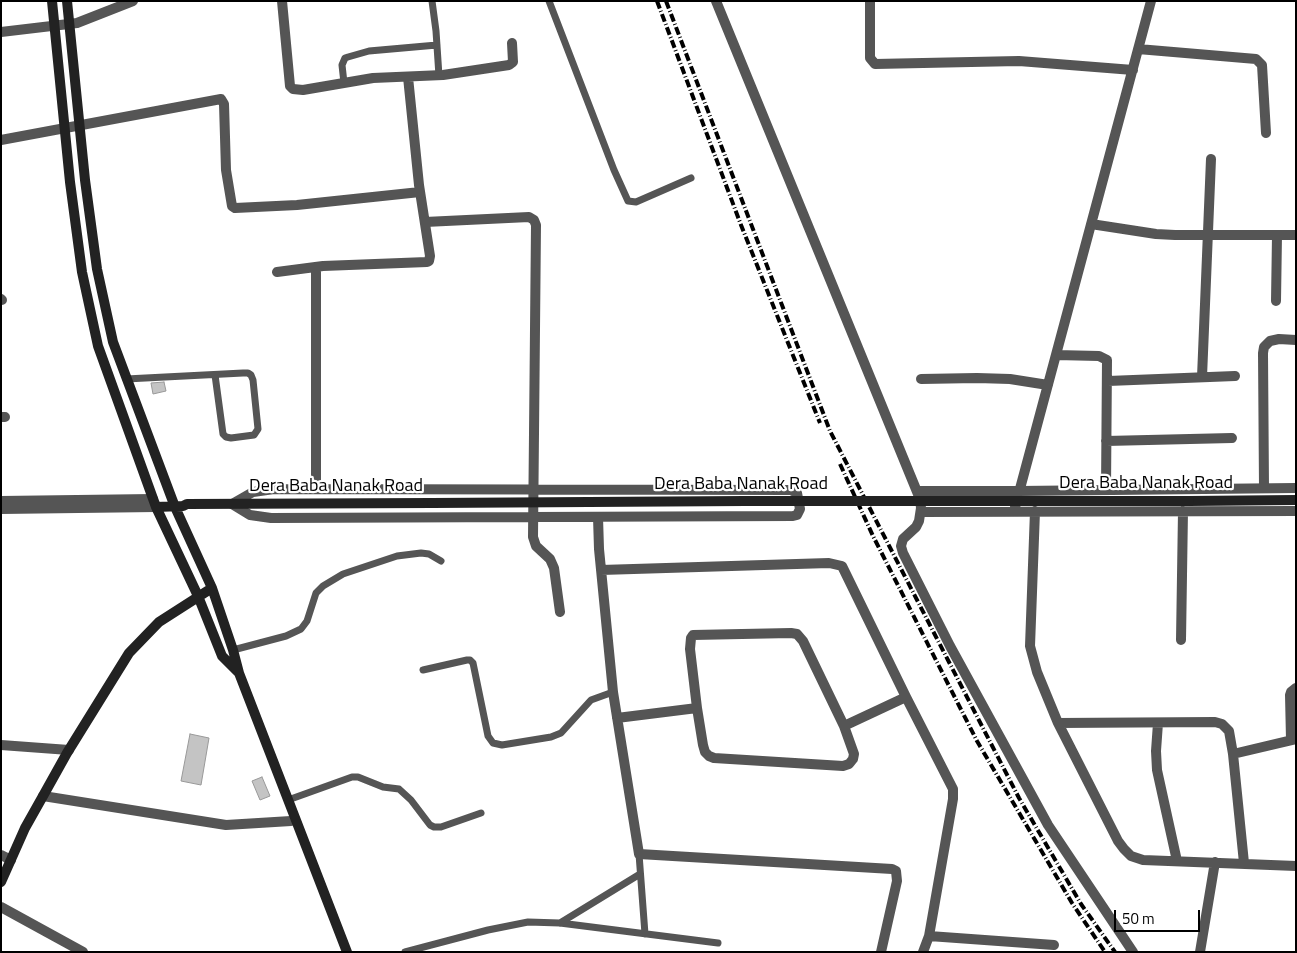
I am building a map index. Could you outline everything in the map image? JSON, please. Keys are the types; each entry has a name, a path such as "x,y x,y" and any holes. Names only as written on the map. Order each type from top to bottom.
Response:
{"main road":[{"path":"52,1 70,182 82,272 98,346 155,503 198,596 222,656 239,673"},
{"path":"67,1 85,180 97,269 113,342 174,503 212,588 239,673 347,952"},
{"name":"Dera Baba Nanak Road","path":"155,503 183,501 187,504 261,504 1296,500"},
{"path":"1,882 6,858 69,750 129,653 159,622 212,588"}],"street":[{"path":"1,32 70,24 95,17 133,1"},
{"path":"282,1 290,86 292,89 303,90 373,78 439,76 512,64 514,59 512,43"},
{"path":"716,1 920,499 921,512 919,522 903,539 901,546 903,553 950,646 1048,825 1133,952"},
{"path":"870,1 870,58 875,64 1020,61 1133,70"},
{"path":"1014,511 1151,1"},
{"path":"1138,49 1250,58 1260,61 1262,65 1266,133"},
{"path":"277,272 316,267 427,262 430,256 420,192 408,77"},
{"path":"1,140 222,99 224,104 226,170 230,200 235,208 297,205 420,192"},
{"path":"1202,377 1211,159"},
{"path":"425,222 529,217 534,220 536,225 533,537 536,546 550,559 554,568 560,612"},
{"path":"1091,224 1156,234 1208,236 1296,234"},
{"path":"1276,235 1276,302"},
{"path":"316,267 316,489"},
{"path":"1264,488 1264,346 1270,341 1279,339 1296,340"},
{"path":"1056,355 1104,358 1108,363 1106,490"},
{"path":"1108,381 1235,376"},
{"path":"921,379 977,378 1048,385"},
{"path":"1106,441 1232,438"},
{"path":"917,491 1296,488"},
{"path":"316,489 791,490 798,492 800,509 797,515 793,516 271,518 250,515 232,504 245,496 261,490 316,489"},
{"path":"1,501 155,503"},
{"path":"1,509 155,503"},
{"path":"1035,511 1030,646 1037,672 1058,723 1118,841 1131,856 1143,860 1296,866"},
{"path":"1181,640 1183,511"},
{"path":"921,512 1296,511"},
{"path":"598,517 601,570 617,718 639,854 892,869 896,871 897,880 881,952"},
{"path":"601,570 837,563 846,570 906,697 951,783 954,793 929,936 923,952"},
{"path":"797,634 803,641 844,726 854,754 853,759 849,764 843,766 714,758 705,752 698,708 690,648 693,635 797,634"},
{"path":"1233,754 1293,739 1290,695 1296,688"},
{"path":"844,726 906,697"},
{"path":"617,718 698,708"},
{"path":"1058,723 1216,722 1222,724 1228,731 1233,754 1244,863"},
{"path":"1158,723 1157,770 1177,861"},
{"path":"1,745 69,750"},
{"path":"43,796 226,825 291,821"},
{"path":"1200,952 1215,862"},
{"path":"1,907 83,952"},
{"path":"929,936 1054,945"}],"lane":[{"path":"432,1 439,76"},
{"path":"549,1 614,170 628,201 636,202 691,178"},
{"path":"344,83 342,65 345,58 369,51 437,45"},
{"path":"126,379 243,373 251,375 254,380 258,429 254,435 231,438 223,434 215,375"},
{"path":"233,650 286,636 301,629 307,621 316,593 322,586 343,574 398,556 429,554 441,561"},
{"path":"423,670 470,660 473,663 488,736 493,743 502,745 551,737 561,733 591,700 614,692"},
{"path":"288,800 352,777 358,777 382,787 399,789 411,800 430,825 434,827 441,827 481,813"},
{"path":"639,854 645,934"},
{"path":"560,923 640,874"},
{"path":"405,952 488,930 528,922 560,923 718,943"}],"building":[{"path":"164,382 166,391 153,394 151,383"},
{"path":"190,734 209,738 201,785 181,781"},
{"path":"262,777 270,796 260,800 252,781"}],"railway":[{"path":"657,1 741,225 820,423"},
{"path":"666,1 830,431 1019,798 1081,904 1115,952"},
{"path":"840,464 873,536 977,741 1072,903 1105,952"}]}
